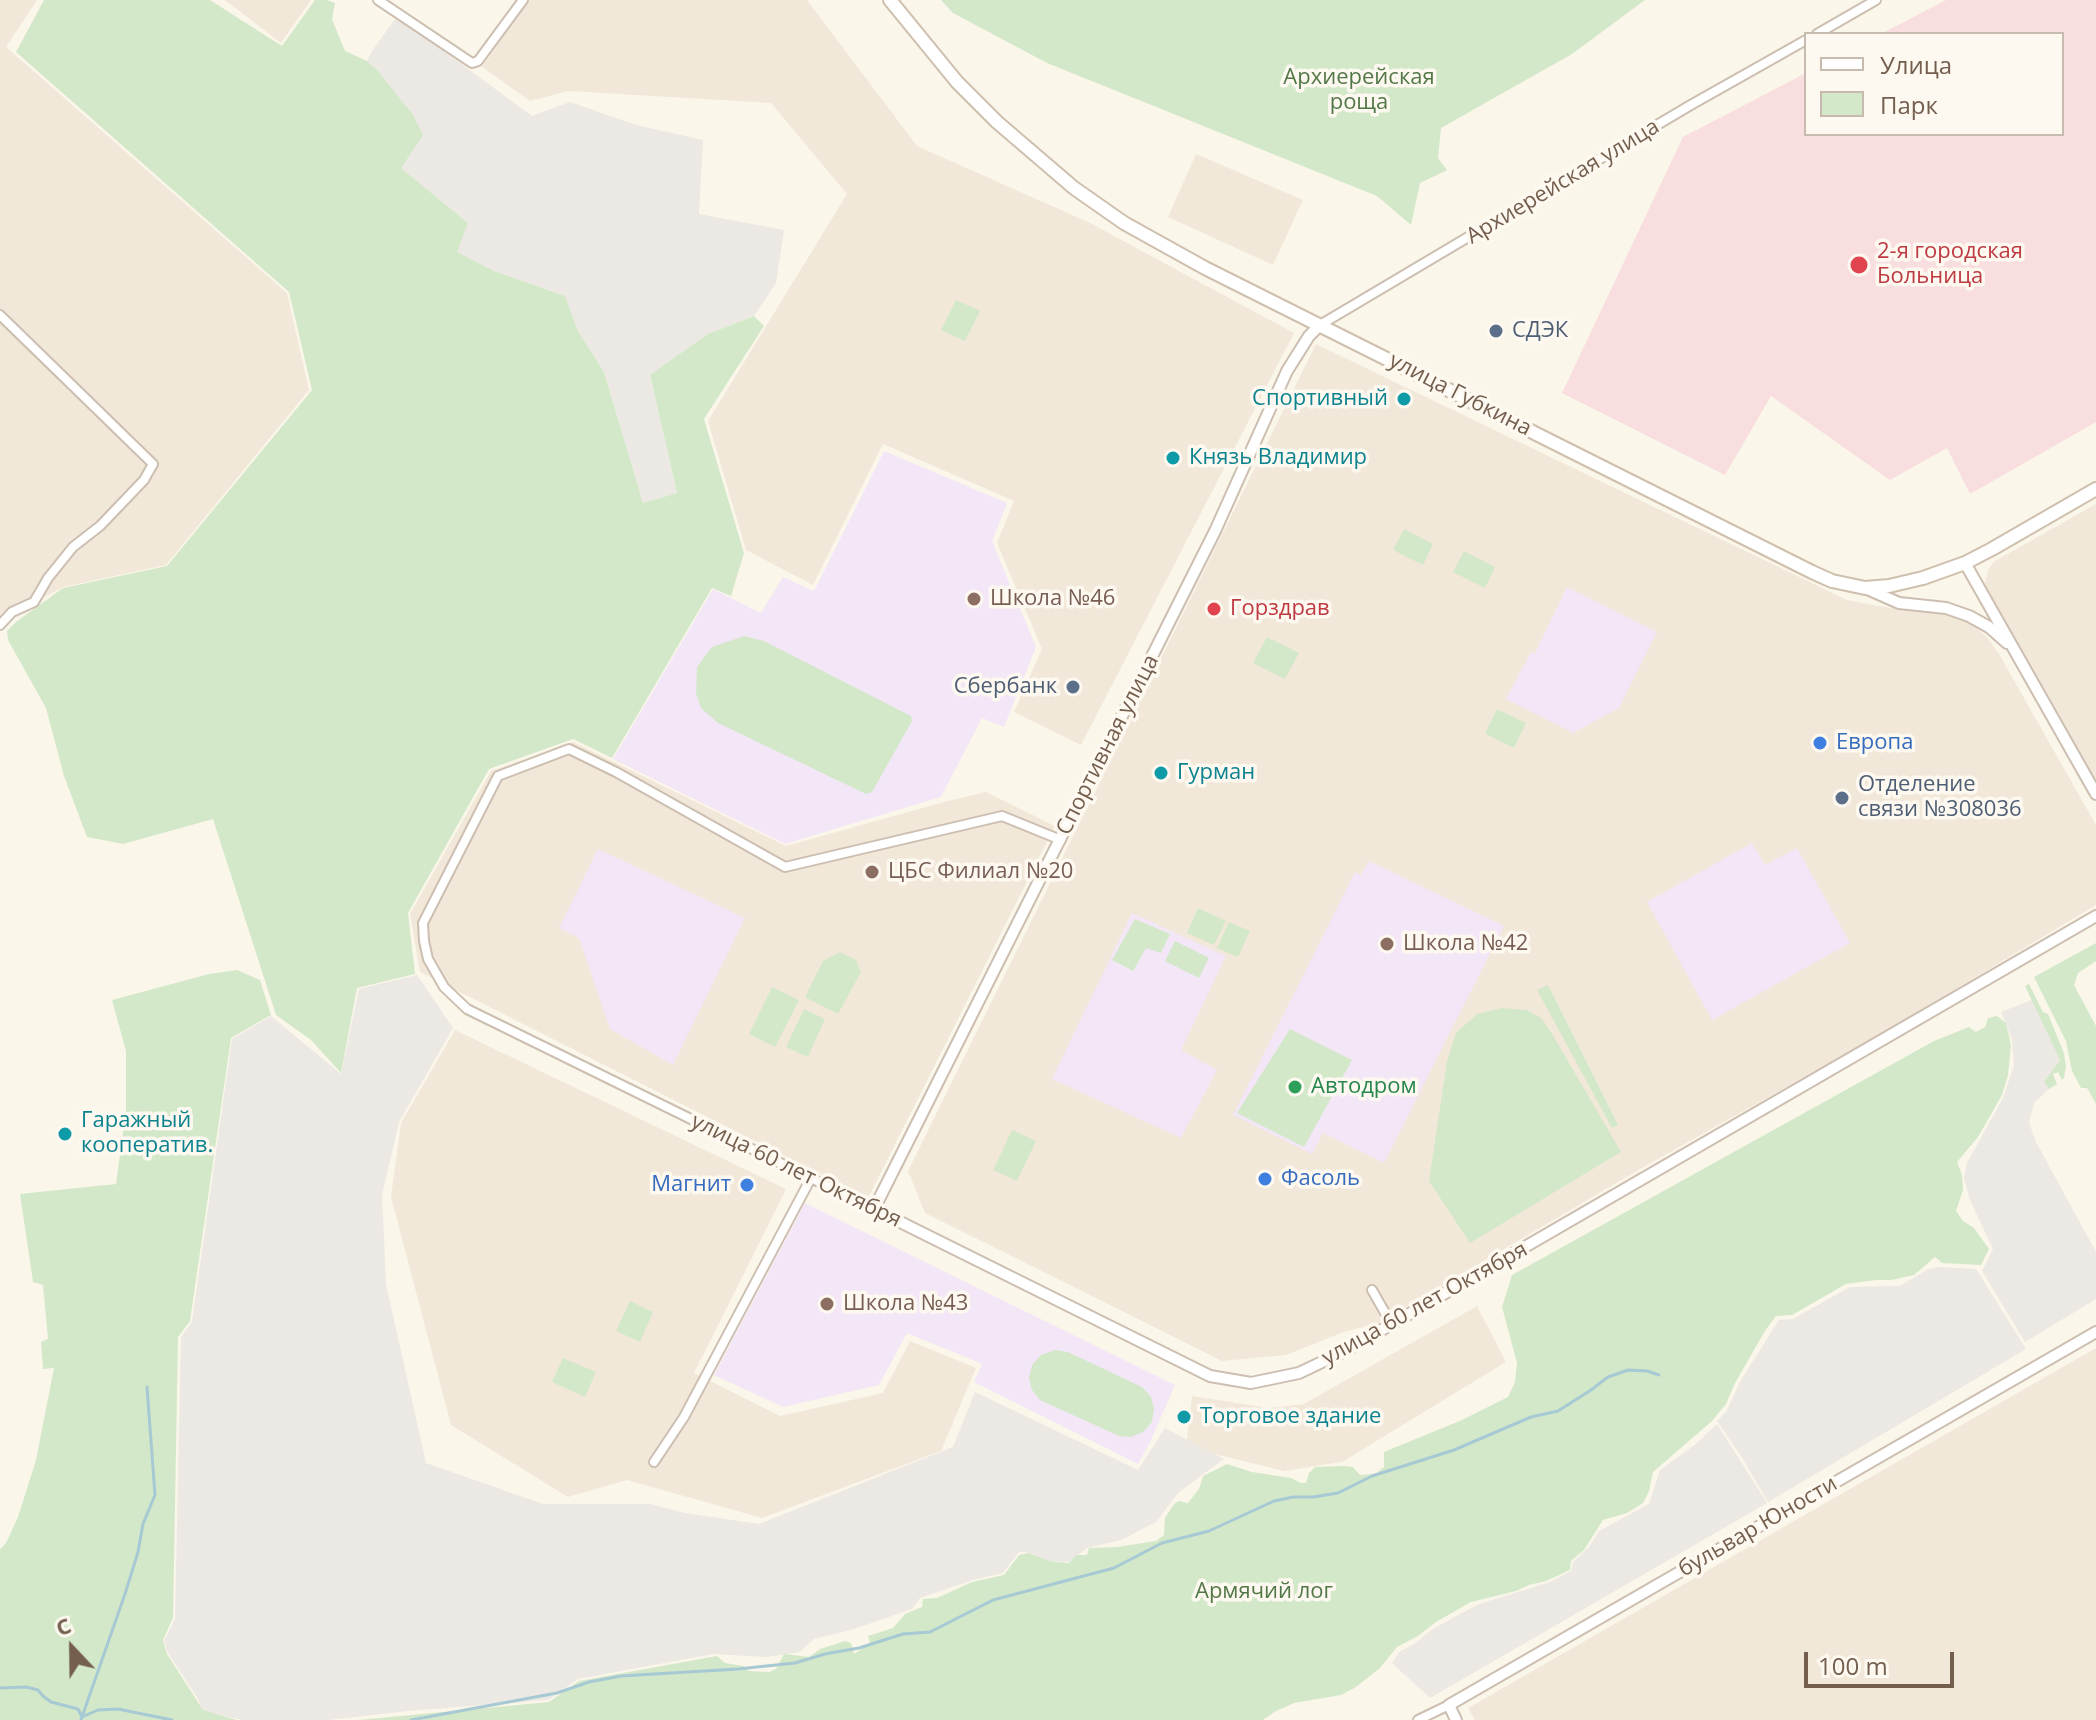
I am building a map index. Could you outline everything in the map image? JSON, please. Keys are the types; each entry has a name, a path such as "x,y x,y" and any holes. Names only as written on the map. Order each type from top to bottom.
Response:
{"main road":[{"name":"улица Губкина","path":"890,0 957,82 987,112 1074,188 1124,223 1205,268 1832,581 1865,588 1923,578 1965,563 2096,489"}],"street":[{"path":"378,0 472,63 478,61 523,0"},
{"path":"1820,32 1876,0"},
{"name":"Архиерейская улица","path":"1320,325 1804,41"},
{"path":"0,315 153,464 144,480 100,526 73,547 48,578 34,602 12,612 0,625"},
{"name":"Спортивная улица","path":"874,1209 1215,531 1287,371 1296,354 1320,325"},
{"path":"1965,563 2096,794"},
{"path":"1865,588 1899,603 1946,608 1969,616 1989,627 2014,650"},
{"name":"улица 60 лет Октября","path":"1061,840 1002,816 785,867 569,749 498,776 423,923 424,941 428,959 444,987 467,1009 1210,1376 1251,1383 1299,1373 1347,1350 2096,916"},
{"path":"654,1462 684,1417 811,1178"},
{"path":"1372,1290 1392,1325"},
{"name":"бульвар Юности","path":"1418,1720 2096,1332"},
{"path":"1449,1705 1456,1720"}],"shaded area":[{"path":"0,0 37,0 6,47 287,293 309,390 166,565 63,587 0,622"},
{"path":"225,0 311,0 281,43"},
{"path":"529,0 807,0 917,146 1090,223 1294,333 1081,745 1014,712 1042,649 997,543 1014,501 883,444 813,585 746,550 708,421 847,194 771,103 568,91 530,101 482,67"},
{"name":"2-я городская Больница","path":"1946,0 2096,0 2096,422 1970,494 1947,448 1890,480 1771,396 1725,475 1562,393 1683,137 1804,74 1804,136 2064,136 2064,32 1885,32"},
{"path":"395,19 419,33 532,116 570,102 636,125 703,140 699,214 784,230 776,283 754,316 708,334 650,376 677,493 643,503 604,372 578,331 565,296 494,271 456,252 468,223 401,168 377,70 367,61"},
{"path":"1196,154 1303,200 1273,265 1168,217"},
{"path":"1316,344 1847,600 1890,608 1937,611 1971,624 1987,637 1999,654 2096,825 2096,905 1879,1035 1640,1169 1380,1322 1341,1333 1286,1355 1222,1361 925,1213 908,1171"},
{"path":"884,451 1007,503 992,541 1036,647 1004,727 982,718 941,797 785,844 613,759 713,589 761,613 783,577 814,591"},
{"path":"2096,504 2096,781 1987,594 1985,583 1988,570 1995,561"},
{"path":"1567,587 1657,632 1619,708 1573,733 1506,699 1531,652 1535,653"},
{"path":"573,742 786,846 986,792 1055,826 868,1198 420,972 410,914 491,771"},
{"path":"1752,843 1765,865 1797,848 1850,943 1712,1020 1647,902"},
{"path":"598,849 745,918 673,1065 610,1029 579,938 559,928"},
{"path":"1369,861 1504,926 1384,1163 1323,1133 1312,1154 1233,1115 1355,872 1361,875"},
{"path":"1132,913 1226,956 1181,1050 1217,1070 1181,1138 1052,1079"},
{"path":"417,975 453,1028 399,1122 382,1195 386,1284 426,1463 543,1504 650,1504 685,1513 759,1524 953,1447 975,1392 1138,1470 1165,1428 1224,1459 1179,1492 1156,1522 1121,1540 1087,1548 1069,1562 1050,1561 1019,1552 1003,1573 920,1598 912,1609 814,1639 800,1652 766,1657 713,1654 578,1679 548,1700 328,1720 242,1720 203,1711 164,1641 175,1619 181,1337 192,1322 232,1039 271,1016 341,1074 359,989"},
{"path":"2032,1000 2060,1060 2044,1082 2049,1089 2034,1103 2029,1123 2036,1142 2096,1252 2096,1299 2025,1342 1982,1271 1993,1249 1970,1200 1964,1178 1967,1163 2003,1098 2014,1065 2012,1039 2001,1012"},
{"path":"455,1030 786,1189 694,1373 780,1416 883,1393 910,1341 976,1368 941,1451 762,1518 627,1480 568,1497 451,1425 391,1197 401,1123"},
{"path":"805,1203 1175,1385 1138,1464 974,1382 982,1364 907,1333 879,1385 783,1407 714,1375"},
{"path":"1928,1269 1976,1269 2026,1349 1768,1502 1717,1421 1726,1412 1741,1380 1779,1320 1793,1319 1850,1287 1900,1286"},
{"path":"1477,1306 1506,1362 1342,1462 1284,1471 1186,1447 1192,1396 1269,1408 1304,1404"},
{"path":"2096,1348 2096,1720 1475,1720 1468,1708"},
{"path":"1717,1424 1767,1503 1430,1698 1392,1663 1399,1652 1479,1604 1550,1582 1571,1571 1573,1562 1589,1547 1599,1531 1649,1504 1660,1470"}],"green space":[{"path":"44,0 210,0 282,46 315,0 335,3 332,19 345,51 367,61 377,70 413,115 423,135 401,168 468,223 457,252 494,271 565,296 578,331 604,372 643,503 677,493 650,375 708,334 754,316 764,326 704,419 744,553 731,596 712,588 612,758 573,739 489,769 408,913 415,974 357,988 341,1073 311,1040 276,1015 213,819 123,844 87,837 64,776 46,708 8,640 7,631 16,622 63,588 167,566 312,390 289,292 16,52"},
{"name":"Архиерейская роща","path":"941,0 1645,0 1572,54 1441,128 1438,158 1447,170 1420,183 1411,225 1377,196 1047,63 953,13"},
{"path":"956,300 980,311 965,341 941,330"},
{"path":"1404,529 1433,544 1423,565 1393,550"},
{"path":"1464,551 1495,567 1485,588 1453,572"},
{"path":"744,636 764,641 911,716 912,721 872,792 866,794 718,723 701,708 696,693 697,667 712,647"},
{"path":"1267,637 1299,653 1285,679 1253,663"},
{"path":"1497,709 1526,723 1514,748 1485,734"},
{"path":"1198,908 1226,921 1214,945 1187,933"},
{"path":"1135,919 1170,934 1161,953 1146,948 1133,971 1112,960"},
{"path":"1229,922 1250,931 1238,957 1217,948"},
{"path":"1175,941 1209,958 1199,978 1165,961"},
{"path":"2096,943 2096,961 2078,973 2074,985 2096,1026 2096,1104 2087,1088 2081,1088 2072,1071 2066,1041 2034,977"},
{"path":"840,952 856,960 861,972 838,1014 805,997 823,961"},
{"path":"237,970 260,980 271,1015 231,1038 190,1321 178,1337 173,1618 163,1640 167,1654 203,1710 237,1720 0,1720 0,1549 18,1517 36,1460 54,1368 43,1369 41,1342 48,1339 43,1285 33,1282 20,1194 116,1184 126,1110 126,1051 112,1000 209,974"},
{"path":"2029,984 2043,1012 2048,1014 2064,1053 2064,1078 2062,1080 2058,1072 2053,1074 2057,1084 2049,1089 2044,1082 2060,1060 2025,986"},
{"path":"1548,985 1618,1125 1612,1128 1537,990"},
{"path":"772,987 799,1000 775,1047 749,1034"},
{"path":"1503,1008 1527,1010 1541,1018 1621,1152 1470,1243 1429,1181 1447,1061 1456,1033 1477,1014"},
{"path":"804,1009 825,1019 808,1057 786,1047"},
{"name":"Армячий лог","path":"1997,1016 2006,1023 2011,1045 2008,1075 2002,1095 1978,1137 1957,1162 1963,1190 1956,1211 1963,1221 1974,1228 1989,1249 1981,1265 1942,1263 1935,1257 1914,1275 1846,1284 1792,1315 1776,1316 1735,1383 1726,1404 1712,1421 1653,1472 1643,1503 1627,1513 1603,1520 1584,1550 1571,1561 1570,1570 1516,1591 1471,1602 1397,1647 1380,1668 1341,1695 1294,1703 1263,1720 358,1720 549,1702 579,1681 717,1656 725,1663 744,1666 749,1671 769,1672 776,1669 784,1654 809,1657 820,1649 845,1641 851,1643 854,1654 870,1643 868,1636 893,1628 905,1614 922,1607 923,1599 937,1598 972,1582 1004,1575 1019,1555 1028,1553 1050,1561 1069,1563 1076,1555 1087,1555 1089,1548 1156,1541 1164,1535 1165,1518 1174,1504 1179,1501 1188,1503 1199,1489 1203,1476 1227,1464 1301,1483 1306,1483 1315,1467 1345,1466 1353,1467 1360,1475 1375,1474 1384,1467 1384,1452 1508,1397 1515,1382 1517,1363 1502,1307 1512,1275 1934,1041 1969,1027 1976,1032 1985,1027 1988,1018"},
{"name":"Автодром","path":"1290,1029 1352,1060 1304,1147 1237,1113"},
{"path":"1012,1130 1036,1141 1017,1181 993,1170"},
{"path":"630,1301 653,1312 640,1342 616,1331"},
{"path":"1055,1350 1068,1352 1142,1387 1151,1397 1154,1408 1152,1422 1143,1432 1131,1437 1119,1436 1040,1400 1032,1390 1029,1378 1032,1365 1041,1355"},
{"path":"563,1358 596,1372 585,1397 552,1382"}],"waterway":[{"path":"411,1720 557,1693 589,1682 621,1676 795,1663 903,1634 930,1632 993,1600 1114,1568 1162,1543 1209,1531 1274,1501 1338,1493 1372,1476 1454,1450 1531,1417 1558,1411 1608,1377 1628,1370 1659,1375"},
{"path":"82,1717 125,1594 143,1524 155,1495 147,1387"},
{"path":"0,1688 38,1690 51,1702 78,1709 82,1717"},
{"path":"81,1720 98,1710 118,1709 172,1720"}],"place":[{"name":"2-я городская Больница","path":"1859,265"},
{"name":"СДЭК","path":"1496,331"},
{"name":"Спортивный","path":"1404,399"},
{"name":"Князь Владимир","path":"1173,458"},
{"name":"Школа №46","path":"974,599"},
{"name":"Горздрав","path":"1214,609"},
{"name":"Сбербанк","path":"1073,687"},
{"name":"Европа","path":"1820,743"},
{"name":"Гурман","path":"1161,773"},
{"name":"Отделение связи №308036","path":"1842,798"},
{"name":"ЦБС Филиал №20","path":"872,872"},
{"name":"Школа №42","path":"1387,944"},
{"name":"Автодром","path":"1295,1087"},
{"name":"Гаражный кооператив.","path":"65,1134"},
{"name":"Фасоль","path":"1265,1179"},
{"name":"Магнит","path":"747,1185"},
{"name":"Школа №43","path":"827,1304"},
{"name":"Торговое здание","path":"1184,1417"}]}
